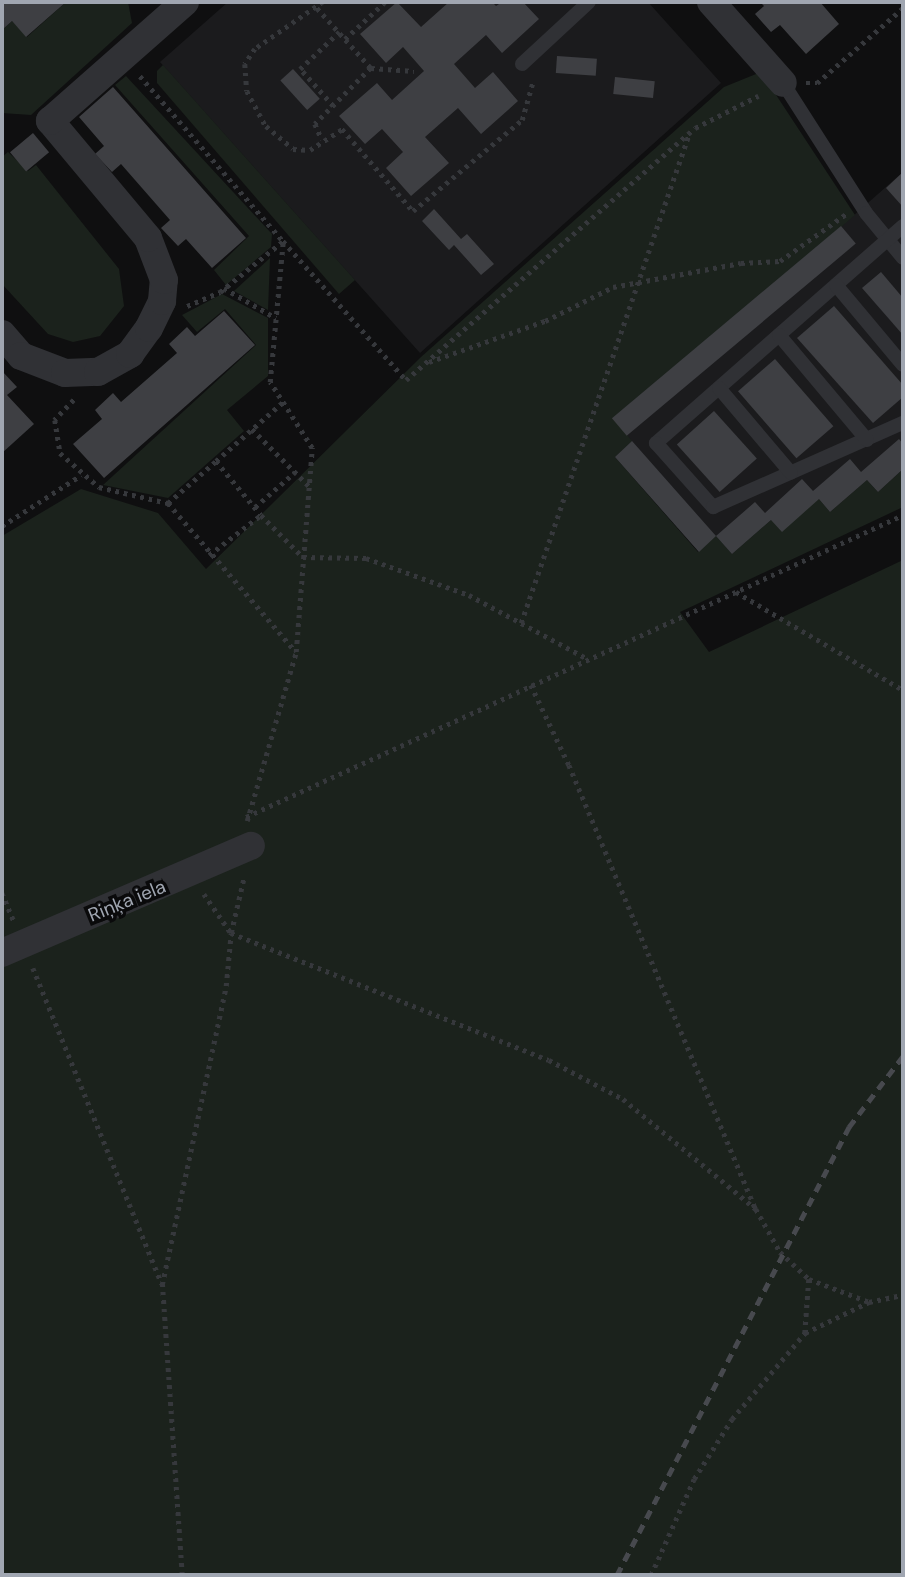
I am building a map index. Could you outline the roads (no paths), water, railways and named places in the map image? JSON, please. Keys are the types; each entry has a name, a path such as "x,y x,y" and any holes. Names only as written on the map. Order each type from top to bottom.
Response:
{"street":[{"path":"2,334 22,356 32,360 65,373 98,372 130,354 162,301 164,280 148,238 50,121 185,2"},
{"path":"711,2 783,83"},
{"name":"Riņķa iela","path":"10,935 190,875 251,846"}],"lane":[{"path":"522,64 589,2"},
{"path":"783,83 861,204 903,258"},
{"path":"903,226 656,443 713,507 903,424"},
{"path":"836,285 903,365"},
{"path":"779,335 867,440"},
{"path":"719,388 791,473"}],"railway":[{"path":"617,1575 849,1127 903,1056"}]}
